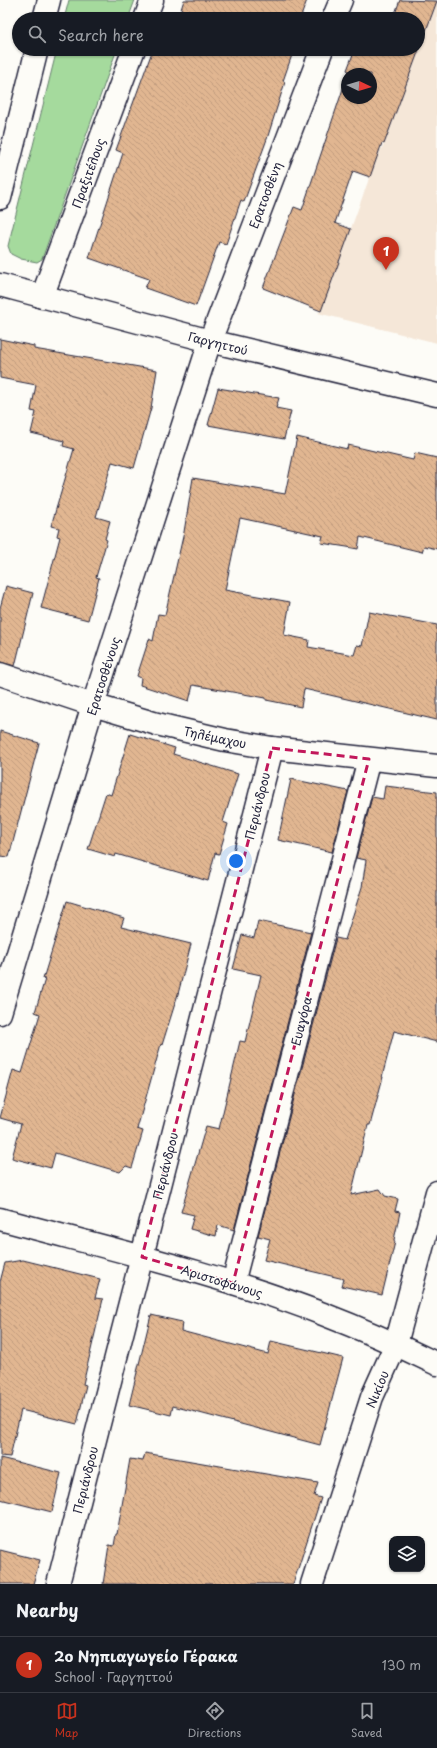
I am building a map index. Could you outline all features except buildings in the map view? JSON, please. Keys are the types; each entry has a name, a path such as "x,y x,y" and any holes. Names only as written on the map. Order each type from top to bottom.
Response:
{"street":[{"path":"46,12 49,0"},
{"path":"148,12 152,0"},
{"path":"336,12 340,0"},
{"path":"0,198 35,56"},
{"name":"Πραξιτέλους","path":"42,297 131,56"},
{"name":"Ερατοσθένη","path":"210,341 319,56"},
{"name":"Γαργηττού","path":"0,286 210,341 437,395"},
{"name":"Ερατοσθένους","path":"0,1013 93,705 210,341"},
{"name":"Τηλέμαχου","path":"0,674 93,705 157,724 225,740 272,748 437,766"},
{"name":"Περιάνδρου","path":"58,1584 272,748"},
{"name":"Ευαγόρα","path":"233,1284 369,759"},
{"name":"Νικίου","path":"312,1584 372,1397 396,1344 437,1192"},
{"name":"Αριστοφάνους","path":"0,1219 142,1257 233,1284 322,1314 396,1344 437,1364"}],"highlighted area":[{"path":"272,748 369,759 233,1283 142,1257"}],"shaded area":[{"path":"437,1 437,343 318,313 321,311 378,154 384,144 417,56 425,56 425,33"}],"green space":[{"path":"69,0 135,0 131,12 66,12"},
{"path":"55,56 114,56 42,259 37,262 21,259 11,254 8,246"}],"place":[{"name":"2ο Νηπιαγωγείο Γέρακα","path":"386,270"}]}
